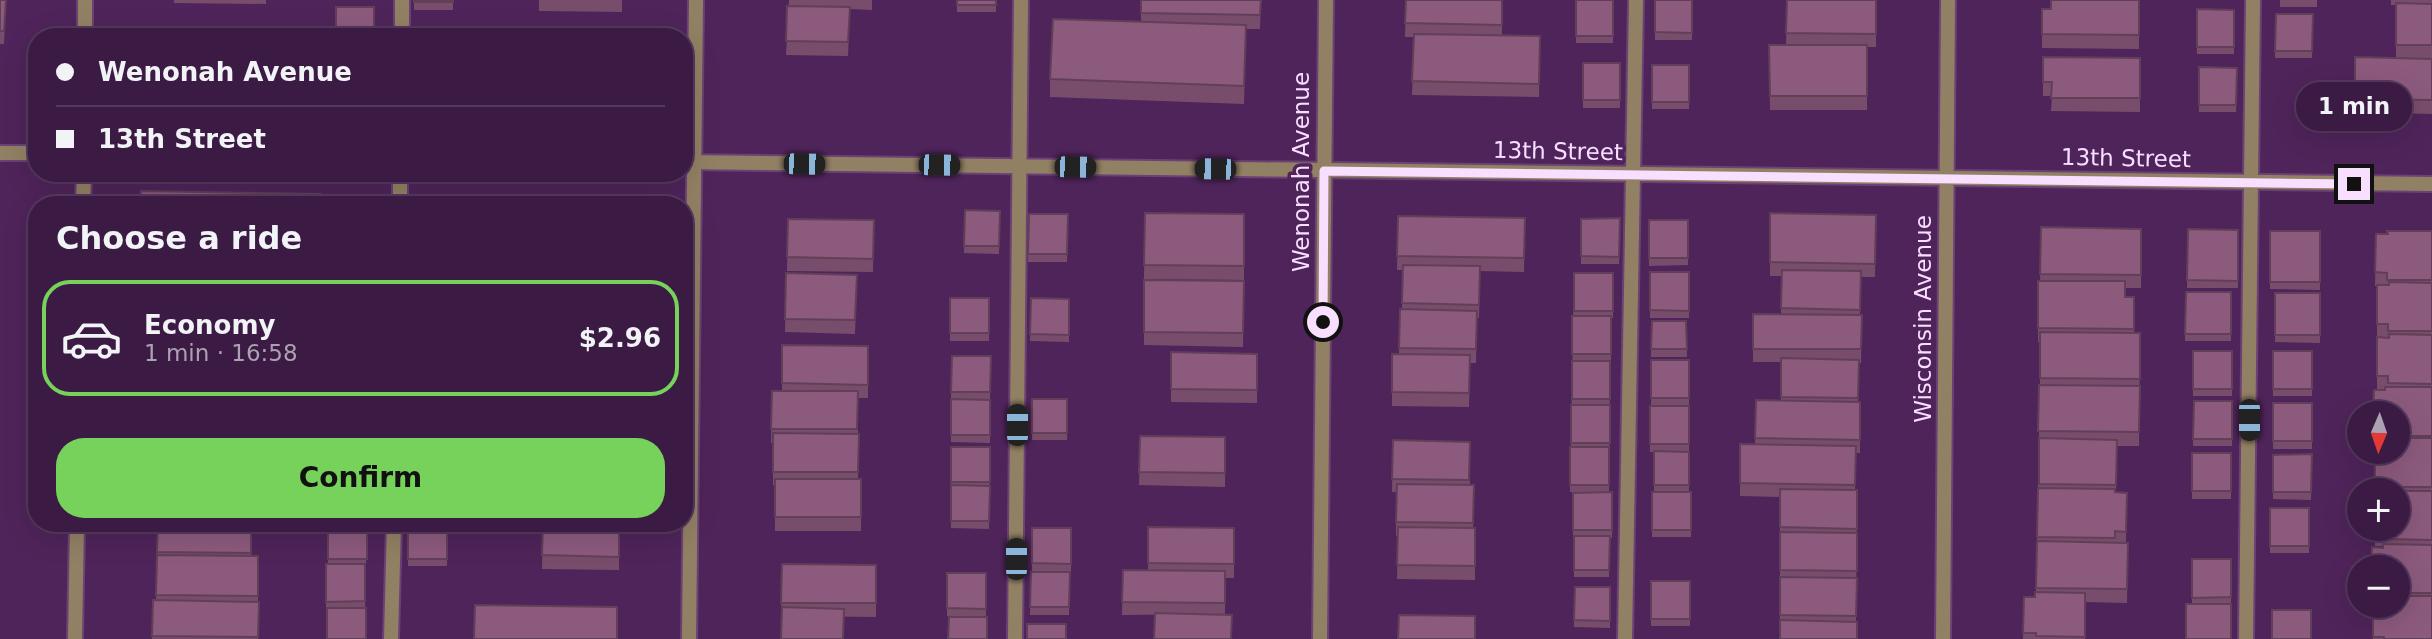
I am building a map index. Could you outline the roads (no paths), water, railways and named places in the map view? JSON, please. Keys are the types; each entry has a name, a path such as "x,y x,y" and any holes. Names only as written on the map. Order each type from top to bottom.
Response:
{"street":[{"path":"85,0 85,28"},
{"path":"402,0 402,28"},
{"path":"693,69 696,0"},
{"path":"1015,639 1020,0"},
{"name":"Wenonah Avenue","path":"1320,639 1326,0"},
{"path":"1625,639 1636,0"},
{"name":"Wisconsin Avenue","path":"1943,639 1948,0"},
{"path":"2246,639 2253,0"},
{"path":"0,152 28,153"},
{"name":"13th Street","path":"693,162 2432,184"},
{"path":"75,639 77,532"},
{"path":"391,639 394,532"},
{"path":"689,532 689,639"}]}
